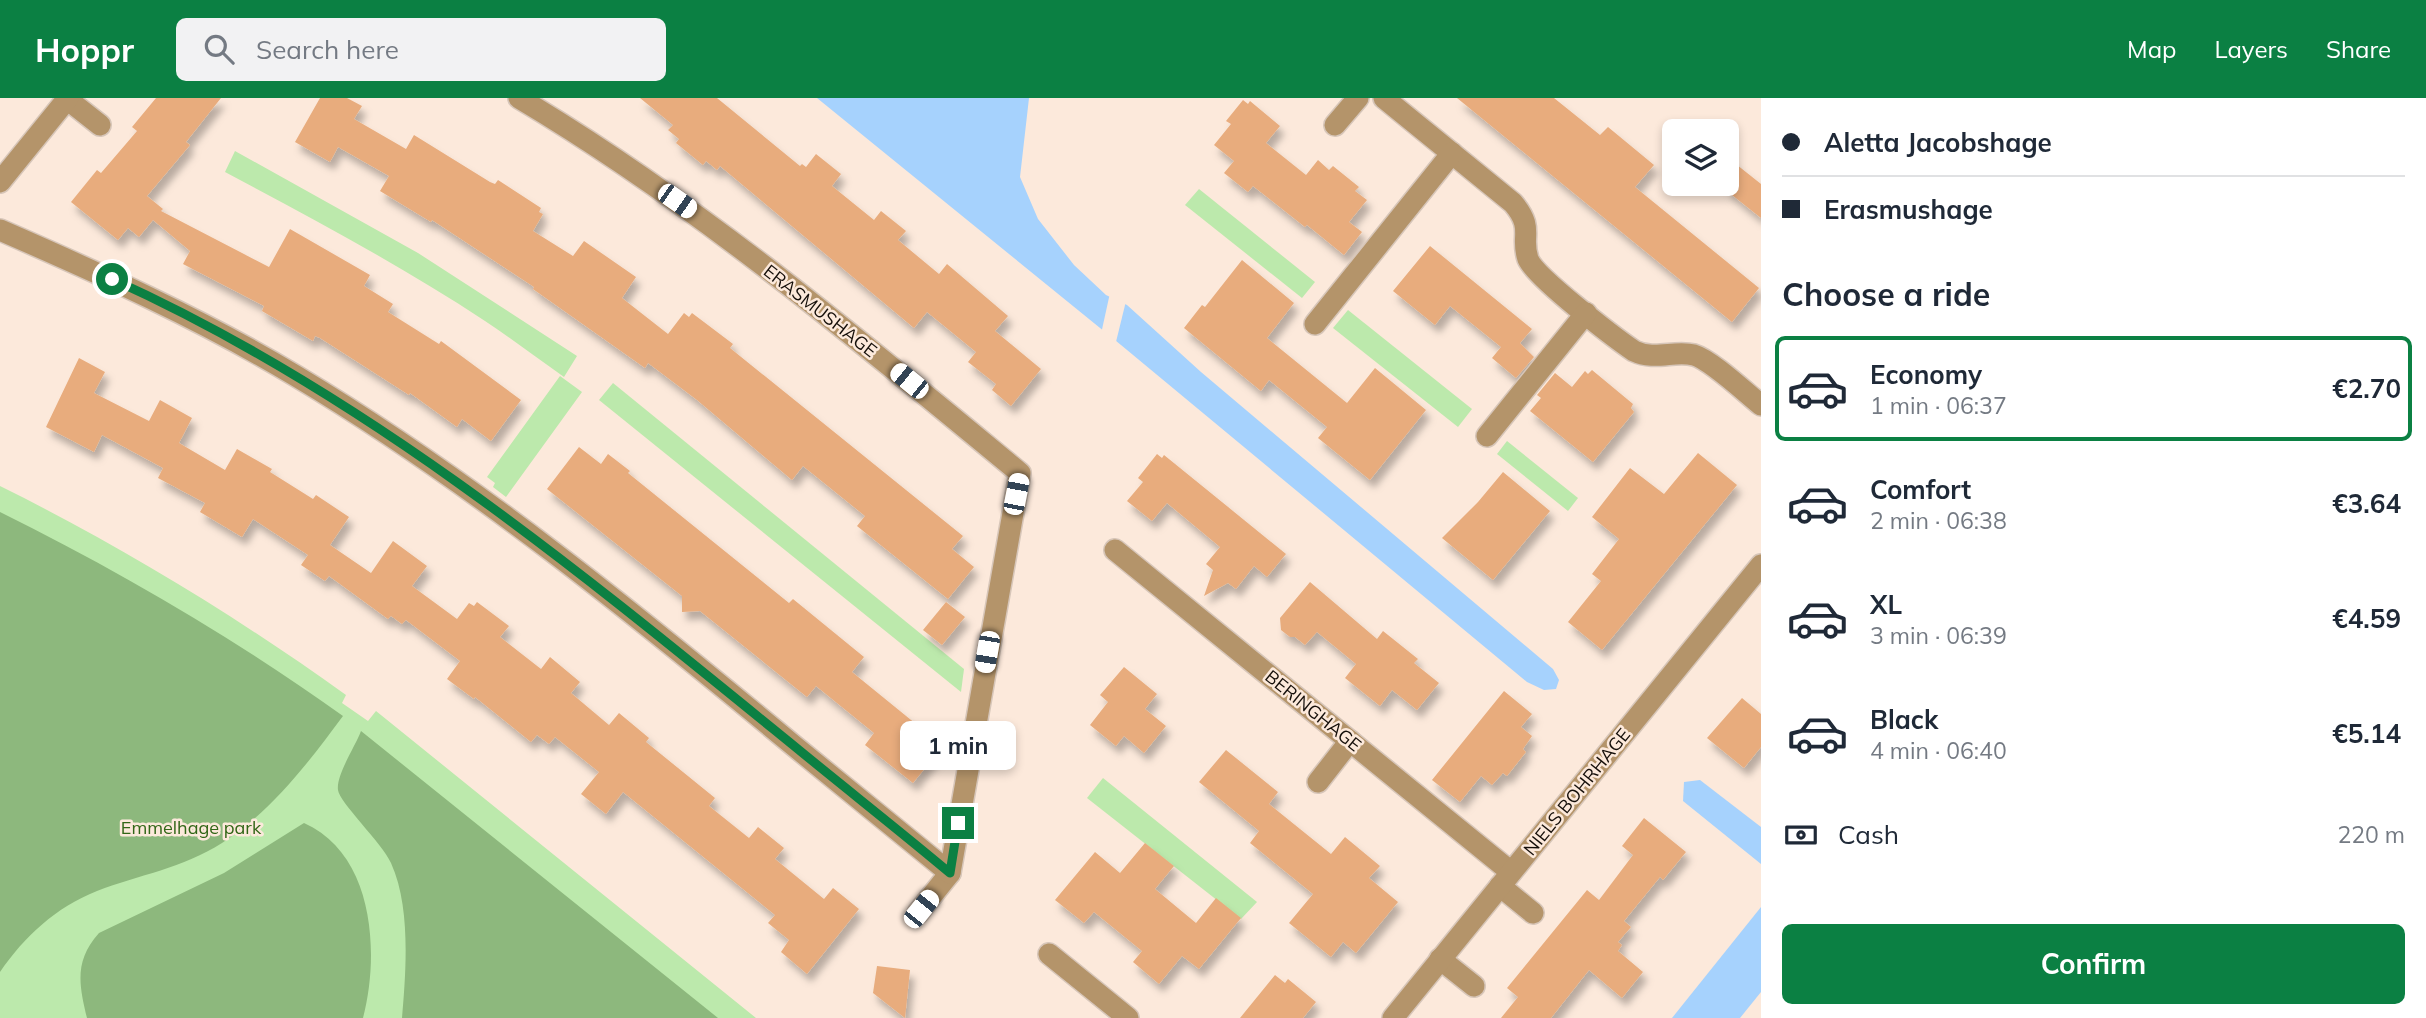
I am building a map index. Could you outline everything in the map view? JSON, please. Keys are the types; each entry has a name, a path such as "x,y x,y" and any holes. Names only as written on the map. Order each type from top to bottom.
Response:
{"street":[{"name":"ERASMUSHAGE","path":"519,98 625,166 743,249 1020,473 950,873"},
{"path":"1335,125 1358,98"},
{"path":"1384,98 1517,207 1526,225 1526,249 1531,264 1544,279 1640,354 1649,357 1686,354 1699,357 1761,405"},
{"path":"0,182 68,99 100,125"},
{"path":"1315,324 1452,153"},
{"path":"0,230 187,315 295,375 394,438 502,513 589,579 950,873 918,913"},
{"path":"1487,436 1586,313"},
{"name":"BERINGHAGE","path":"1115,550 1350,741 1505,879 1533,913"},
{"name":"NIELS BOHRHAGE","path":"1393,1018 1761,565"},
{"path":"1318,782 1350,741"},
{"path":"1049,954 1128,1018"},
{"path":"1440,959 1474,986"}],"green space":[{"path":"235,151 418,253 577,356 564,377 485,321 422,281 225,172"},
{"path":"1199,189 1315,282 1302,298 1185,205"},
{"path":"1348,310 1472,409 1458,427 1333,328"},
{"path":"560,376 582,392 506,497 493,487 495,483 487,477"},
{"path":"613,383 964,669 961,692 599,400"},
{"path":"1507,441 1578,498 1568,511 1497,454"},
{"name":"Emmelhage park","path":"0,486 134,558 263,637 346,695 342,703 368,721 376,711 756,1018 0,1018"},
{"path":"0,512 175,607 343,716 288,785 240,830 192,859 97,891 68,905 30,935 0,972"},
{"path":"361,731 718,1018 402,1018 405,939 402,899 397,880 386,855 345,804 338,790 343,769"},
{"path":"1103,778 1257,902 1241,919 1087,798"},
{"path":"304,823 327,838 345,857 358,881 370,936 371,964 363,1018 87,1018 81,984 82,963 85,953 99,933 224,873"}],"water":[{"path":"817,98 1029,98 1020,177 1038,219 1074,265 1106,295 1127,305 1201,372 1553,669 1559,680 1556,689 1544,690 1527,682 1121,345"},
{"path":"1700,780 1761,827 1761,864 1683,801 1684,782"},
{"path":"1761,907 1761,992 1740,1018 1672,1018"}],"pier":[{"path":"1110,293 1126,301 1115,346 1101,334"}],"building":[{"path":"156,98 221,98 186,142 190,145 147,196 163,209 161,211 269,267 290,229 370,275 364,286 393,304 388,312 439,344 441,341 521,400 491,441 462,419 457,427 410,393 409,395 320,338 315,336 313,341 262,311 264,306 183,264 190,251 153,220 139,237 128,228 118,240 71,202 97,170 101,173 137,131 132,127"},
{"path":"320,98 347,98 362,106 354,119 406,149 414,135 490,182 495,184 498,180 541,208 539,212 543,214 533,231 573,256 584,241 636,277 622,298 668,334 684,313 689,317 692,313 733,344 730,348 963,536 952,549 974,567 948,599 857,526 865,516 803,466 792,480 697,400 648,363 645,368 533,289 534,287 432,220 431,222 380,191 389,176 338,147 330,162 295,142"},
{"path":"640,98 717,98 800,166 802,164 806,167 816,154 841,174 832,186 874,220 881,211 906,231 898,240 939,274 947,264 1008,316 995,331 1041,369 1011,406 992,390 996,384 968,362 976,352 927,312 914,328 720,166 717,170 706,161 703,165 676,143 679,139 668,130 673,125"},
{"path":"1457,98 1554,98 1600,135 1608,127 1654,165 1635,187 1759,288 1732,322"},
{"path":"1243,100 1248,104 1250,101 1280,126 1266,143 1306,175 1318,160 1329,170 1333,166 1359,187 1355,191 1367,200 1349,222 1362,232 1344,255 1253,186 1248,192 1224,173 1234,161 1214,145 1231,124 1226,121"},
{"path":"1739,167 1761,184 1761,218 1733,196 1739,196"},
{"path":"1430,246 1532,329 1520,343 1534,357 1516,378 1492,358 1501,347 1450,306 1435,325 1393,291"},
{"path":"1242,260 1294,303 1267,338 1347,403 1375,368 1426,410 1370,480 1318,438 1327,427 1269,380 1261,391 1184,328 1202,305 1205,307"},
{"path":"79,358 105,372 94,393 149,421 160,400 192,418 179,443 225,470 237,449 272,469 270,472 313,499 316,495 349,517 330,545 371,573 393,541 427,566 412,586 457,619 469,603 474,606 477,602 509,626 500,637 541,669 550,657 580,682 571,693 609,725 619,713 649,738 646,742 715,798 709,806 749,838 758,827 784,848 775,859 824,899 833,888 859,909 807,974 781,952 789,940 768,923 775,915 623,792 606,814 581,794 599,772 555,737 549,744 537,735 531,742 475,697 474,699 447,679 460,661 406,620 402,624 391,616 388,619 329,576 325,581 301,565 308,555 253,519 242,537 200,512 205,503 158,478 163,468 102,435 94,452 46,427"},
{"path":"1592,370 1633,404 1631,408 1634,412 1593,462 1530,411 1541,398 1537,395 1555,373 1572,387 1585,371 1588,374"},
{"path":"579,447 601,464 608,454 789,603 793,599 864,657 852,672 943,746 913,783 865,745 874,733 816,686 807,697 700,611 682,612 682,596 547,489"},
{"path":"1698,453 1737,485 1602,650 1568,622 1601,581 1592,574 1619,539 1592,517 1630,468 1664,494"},
{"path":"1157,454 1162,458 1164,455 1286,554 1267,577 1254,566 1236,589 1228,583 1204,596 1213,570 1206,564 1220,547 1167,503 1152,521 1127,501 1143,482 1138,478"},
{"path":"1503,472 1550,511 1493,580 1442,538"},
{"path":"1310,582 1377,639 1383,631 1418,659 1414,663 1439,683 1417,710 1392,690 1380,706 1345,678 1356,664 1317,632 1305,645 1281,630 1280,618"},
{"path":"946,602 965,617 942,645 923,630"},
{"path":"1124,667 1157,694 1145,709 1166,726 1144,753 1124,736 1116,746 1090,725 1108,702 1100,695"},
{"path":"1504,691 1532,714 1521,727 1532,736 1523,749 1526,752 1507,776 1503,773 1492,785 1481,776 1460,802 1432,780"},
{"path":"1742,698 1761,714 1761,747 1744,768 1707,738"},
{"path":"1226,750 1278,792 1269,804 1331,854 1345,837 1380,866 1369,878 1398,902 1356,953 1343,942 1331,957 1289,923 1313,894 1250,843 1259,831 1199,782"},
{"path":"1644,818 1686,852 1663,880 1660,877 1624,921 1631,927 1618,942 1622,945 1618,951 1643,972 1622,998 1589,970 1551,1018 1501,1018 1518,997 1507,988 1587,890 1599,900 1633,855 1622,846"},
{"path":"1145,843 1174,866 1155,889 1196,923 1216,898 1241,918 1199,969 1182,956 1159,984 1133,962 1142,951 1094,912 1084,923 1055,900 1095,852 1120,873"},
{"path":"877,966 910,970 905,1018 873,993"},
{"path":"1275,975 1285,983 1288,979 1316,1002 1303,1018 1240,1018"}],"route":[{"path":"112,279 187,315 295,375 394,438 502,513 640,620 950,873 958,823"}]}
